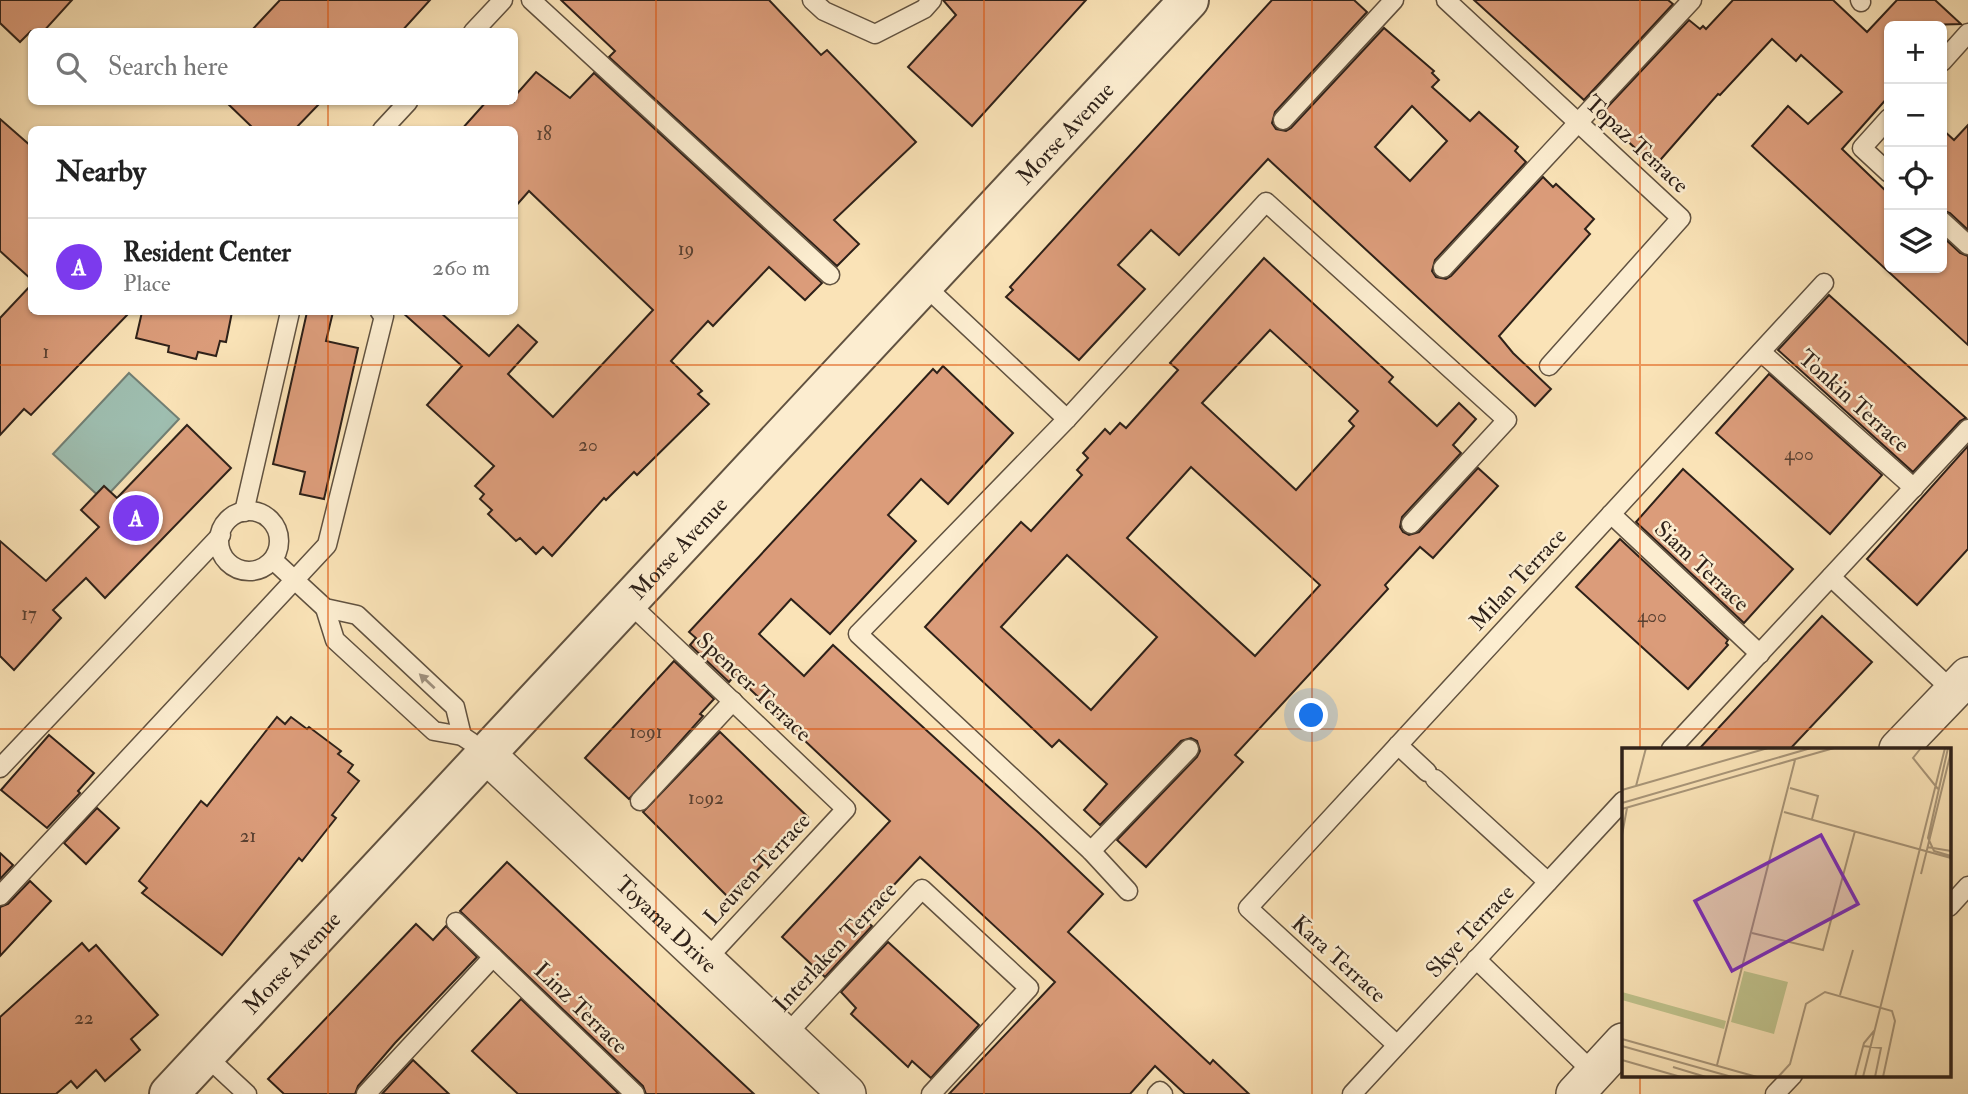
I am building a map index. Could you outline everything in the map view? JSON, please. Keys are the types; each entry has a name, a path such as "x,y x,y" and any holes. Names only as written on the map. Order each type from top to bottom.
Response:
{"street":[{"name":"Morse Avenue","path":"169,1094 206,1056 474,745 628,602 1189,0"},
{"path":"1899,748 1961,684"},
{"name":"Toyama Drive","path":"474,745 785,1036 838,1091"},
{"path":"1585,1084 1622,1043"}],"lane":[{"path":"477,28 503,0"},
{"path":"531,0 831,275"},
{"path":"812,0 824,11 875,34 924,9 932,0"},
{"path":"1283,120 1394,0"},
{"name":"Topaz Terrace","path":"1446,0 1681,218 1549,366"},
{"path":"1443,268 1692,0"},
{"path":"1947,56 1968,33"},
{"path":"386,126 405,105"},
{"path":"1884,124 1862,148 1884,168"},
{"path":"1128,891 1091,851 858,634 1067,419 1266,202 1507,420 1411,524"},
{"path":"1947,226 1968,245"},
{"name":"Milan Terrace","path":"1248,908 1824,283"},
{"path":"924,285 1067,419"},
{"path":"244,512 289,315"},
{"path":"0,896 327,545 383,315"},
{"name":"Tonkin Terrace","path":"1761,352 1914,488"},
{"path":"1672,748 1968,429"},
{"path":"0,768 221,535 228,520 244,512 264,515 272,522 279,541 273,560 255,571 236,568 223,555 221,535"},
{"name":"Siam Terrace","path":"1611,514 1760,654"},
{"path":"273,560 325,608 357,615 367,624 455,707 474,745"},
{"path":"1830,577 1961,684"},
{"name":"Spencer Terrace","path":"628,602 846,809"},
{"path":"325,608 335,640 434,731 474,745"},
{"path":"640,801 733,701"},
{"path":"1398,745 1548,882"},
{"path":"1091,851 1189,749"},
{"name":"Skye Terrace","path":"1352,1094 1622,802"},
{"name":"Leuven Terrace","path":"704,962 846,809"},
{"path":"1951,905 1968,886"},
{"name":"Interlaken Terrace","path":"785,1036 922,889 1029,988 931,1094"},
{"name":"Kara Terrace","path":"1248,908 1397,1045"},
{"name":"Linz Terrace","path":"456,922 635,1094"},
{"path":"366,1094 493,957"},
{"path":"1476,960 1585,1084"},
{"path":"206,1056 247,1094"},
{"path":"1775,1094 1792,1076"},
{"path":"1157,1094 1160,1091 1163,1094"}],"shaded area":[{"path":"129,373 179,419 103,500 53,454"}],"building":[{"path":"0,0 72,0 47,28 28,28 28,34 20,42 0,23"},
{"path":"280,0 430,0 405,28 254,28"},
{"path":"561,0 769,0 821,55 827,50 916,142 834,220 859,244 837,266 609,57 615,51"},
{"path":"943,0 1086,0 972,126 908,67 956,15"},
{"path":"1272,0 1354,0 1367,12 1275,112 1272,123 1276,129 1286,131 1291,128 1384,28 1434,71 1432,73 1439,80 1432,87 1470,121 1479,112 1518,147 1515,151 1526,162 1435,260 1432,271 1436,277 1446,279 1451,276 1543,177 1553,187 1556,184 1594,219 1585,229 1590,234 1499,336 1551,389 1535,406 1268,159 1179,255 1151,230 1118,265 1145,289 1079,360 1006,297 1013,290 1010,287","holes":["1412,106 1447,141 1410,181 1375,147"]},
{"path":"1474,0 1668,0 1673,4 1584,100"},
{"path":"1733,0 1833,0 1867,32 1897,0 1935,0 1961,24 1947,24 1947,21 1884,21 1884,102 1842,149 1884,189 1884,268 1752,146 1788,106 1808,124 1842,92 1801,55 1796,61 1772,39 1720,95 1718,94 1655,166 1602,118 1600,115 1689,20 1700,29 1703,26 1706,29"},
{"path":"536,72 570,98 594,73 822,283 805,300 769,267 713,326 708,321 671,361 702,391 698,394 709,404 637,475 634,472 606,500 604,498 552,556 543,547 536,554 520,538 516,541 488,514 492,510 480,499 484,494 475,486 494,466 427,405 462,366 405,315 443,315 489,356 518,325 537,342 508,374 553,417 653,310 529,191 518,203 518,126 465,126 483,105 518,105 518,92"},
{"path":"229,105 318,105 298,126 251,126"},
{"path":"0,119 28,144 28,276 0,251"},
{"path":"1968,125 1968,230 1947,212 1947,134 1954,140"},
{"path":"1947,241 1960,253 1968,256 1968,345 1890,273 1947,273"},
{"path":"1264,258 1393,377 1389,382 1437,426 1459,403 1476,419 1453,445 1461,453 1402,517 1400,527 1403,532 1409,535 1419,532 1478,468 1498,486 1433,558 1420,547 1385,585 1388,589 1235,755 1243,762 1146,867 1117,840 1197,757 1200,751 1197,741 1191,738 1181,741 1100,825 1084,810 1107,784 1059,740 1052,747 925,627 1021,522 1031,531 1082,475 1077,470 1088,458 1083,453 1105,429 1110,434 1120,423 1126,428 1178,370 1170,363","holes":["1270,330 1358,411 1349,421 1354,426 1296,490 1202,403","1191,467 1320,585 1255,656 1127,538","1067,555 1157,637 1091,710 1001,627"]},
{"path":"28,288 28,315 127,315 31,415 24,409 0,435 0,318"},
{"path":"1829,295 1966,418 1960,421 1913,472 1778,350"},
{"path":"141,315 231,315 226,342 220,341 216,356 198,352 196,359 168,352 169,346 136,338"},
{"path":"306,315 332,315 326,341 358,348 324,499 300,494 305,472 273,464"},
{"path":"943,366 1013,433 948,504 921,479 888,515 916,541 830,634 791,599 759,634 804,676 833,645 1039,833 1103,894 1068,932 1210,1064 1213,1060 1249,1094 1185,1094 1155,1066 1130,1094 949,1094 1055,982 920,857 863,918 872,926 825,977 782,937 890,821 735,675 729,682 690,645 696,638 689,632 933,369 937,373"},
{"path":"1769,374 1882,475 1830,534 1716,433"},
{"path":"187,425 231,468 105,598 86,578 53,610 61,618 14,670 0,656 0,541 46,581 99,527 81,510 104,486 117,498"},
{"path":"1968,446 1968,549 1917,605 1867,559"},
{"path":"1683,469 1793,569 1744,623 1636,522"},
{"path":"1620,539 1728,640 1728,645 1688,689 1576,587"},
{"path":"1822,616 1872,662 1791,748 1700,748"},
{"path":"674,661 714,699 700,714 703,716 629,799 585,758"},
{"path":"277,717 285,724 291,717 341,751 338,754 353,765 348,772 359,781 332,815 336,818 302,861 299,858 222,955 142,893 147,888 139,881 201,801 207,806"},
{"path":"720,732 808,817 730,899 643,812"},
{"path":"49,735 94,773 78,791 80,793 47,828 1,790"},
{"path":"97,808 119,828 86,864 64,843"},
{"path":"0,853 13,865 0,879"},
{"path":"507,862 754,1094 646,1094 643,1086 460,911"},
{"path":"30,881 51,901 0,956 0,907 8,904"},
{"path":"416,924 433,940 446,926 477,957 395,1043 358,1086 355,1094 284,1094 268,1079"},
{"path":"888,942 979,1025 931,1078 912,1061 908,1067 851,1014 856,1008 841,992"},
{"path":"82,943 89,951 96,945 158,1015 131,1039 140,1050 105,1081 96,1070 77,1088 71,1081 56,1094 0,1094 0,1017"},
{"path":"521,999 619,1094 518,1094 472,1051"},
{"path":"413,1060 449,1094 382,1094"}],"place":[{"name":"Resident Center","path":"136,518"}]}
